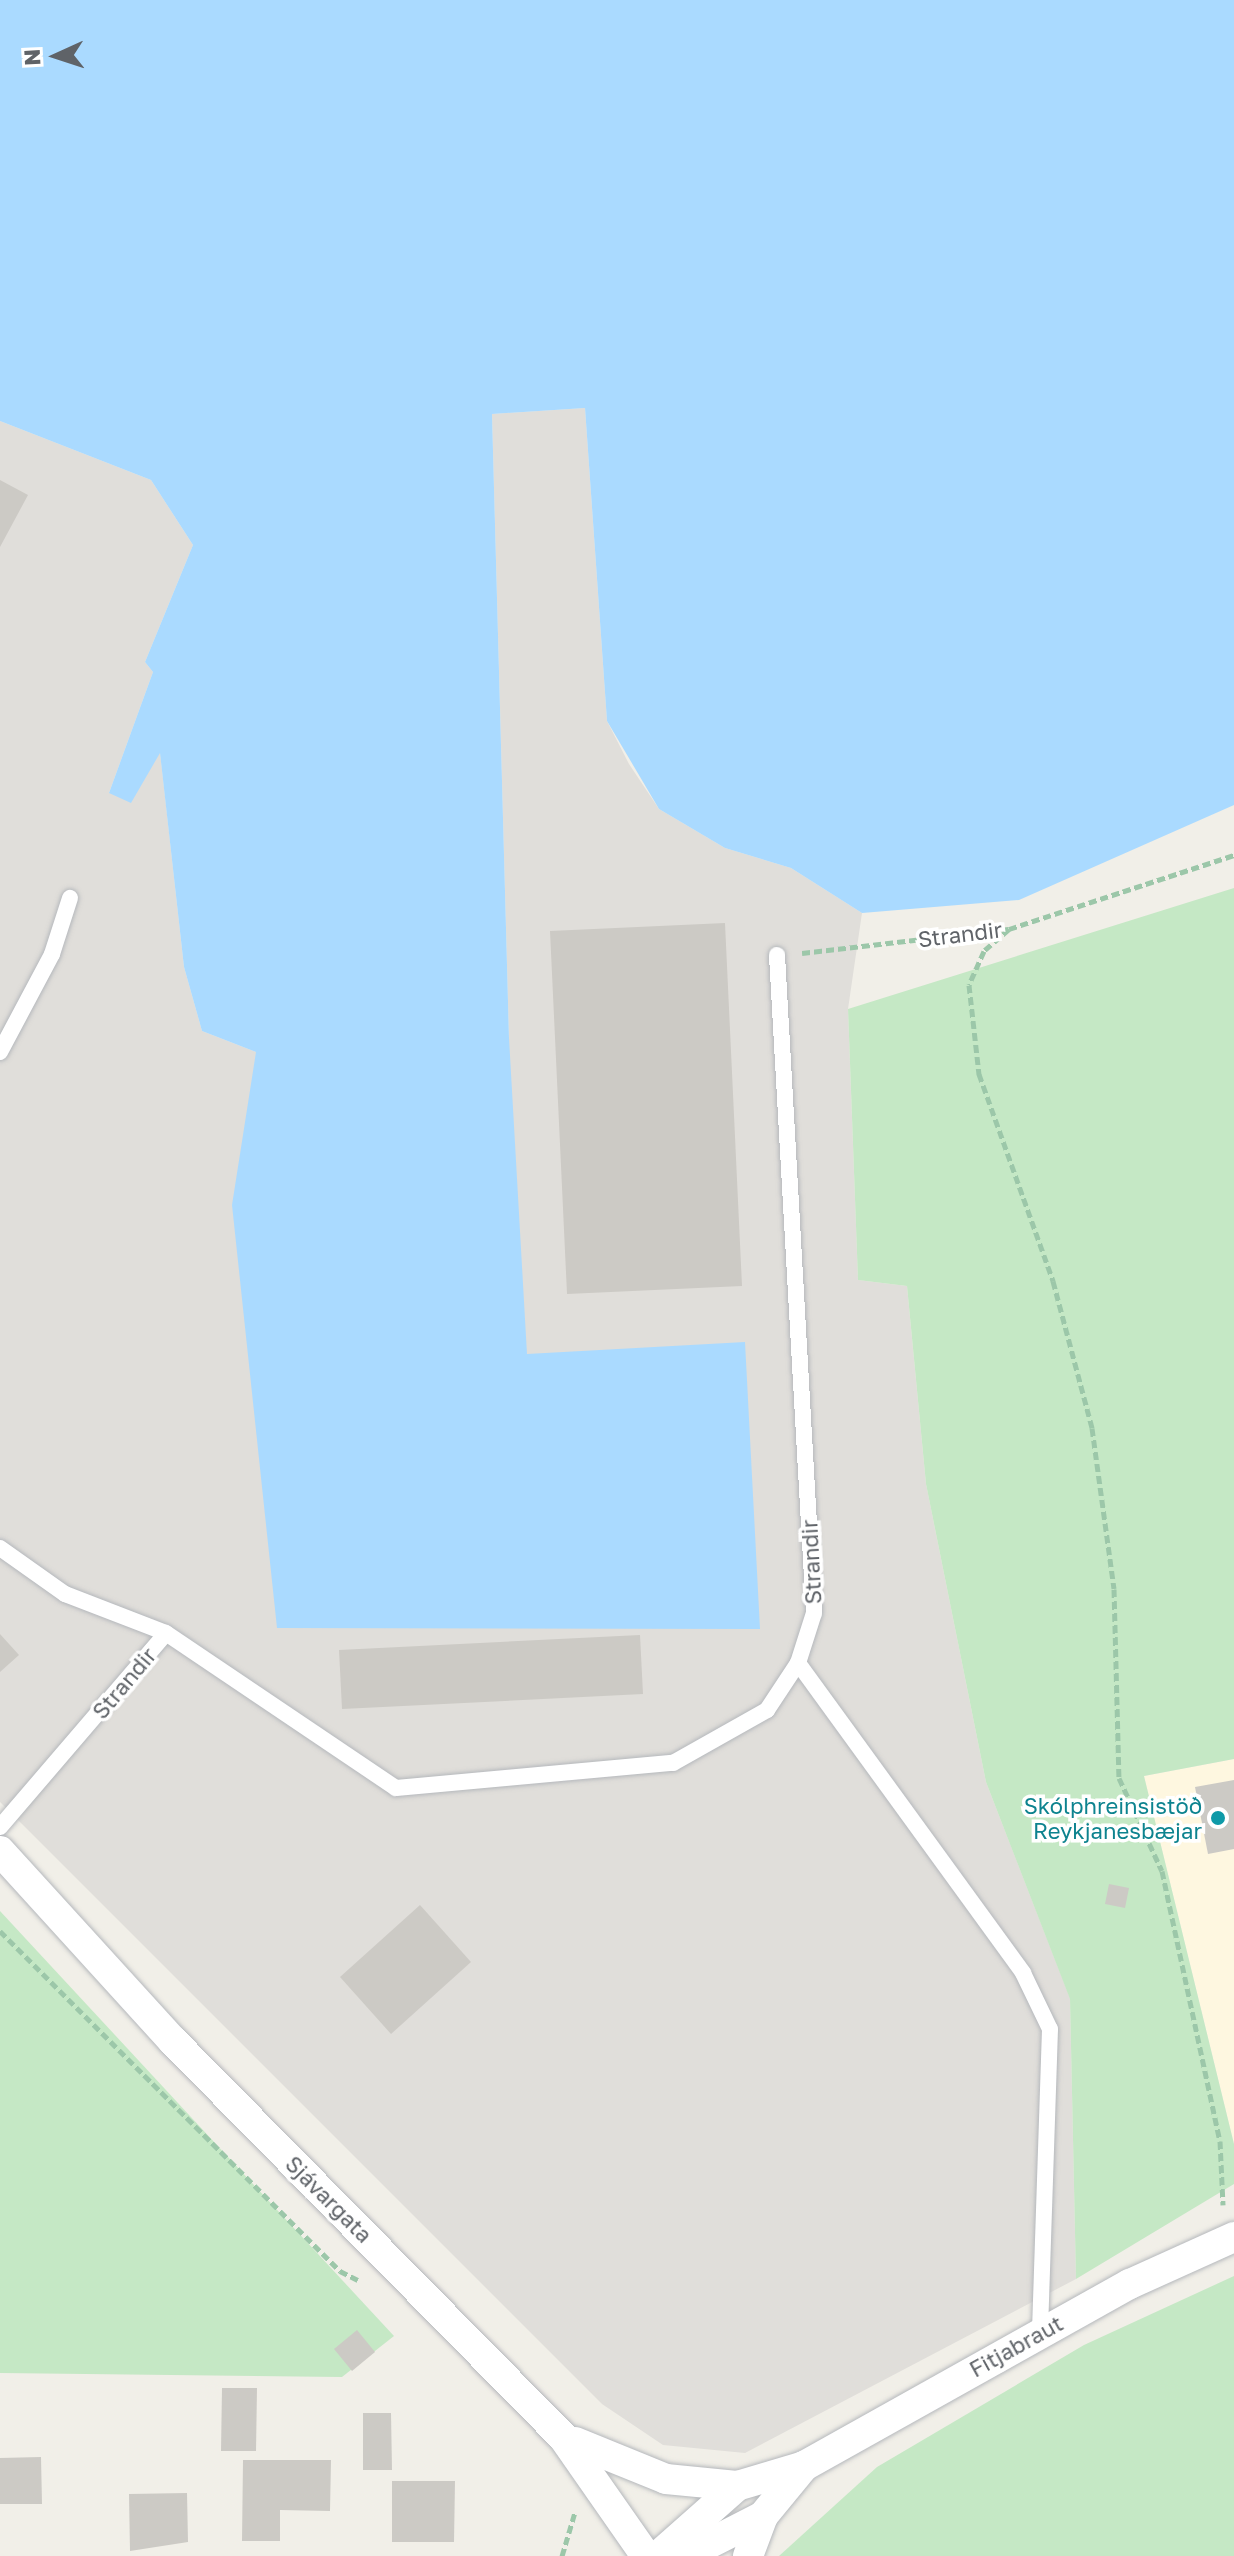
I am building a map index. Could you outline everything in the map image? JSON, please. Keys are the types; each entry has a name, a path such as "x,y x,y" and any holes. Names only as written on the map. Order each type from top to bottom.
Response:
{"street":[{"name":"Sjávargata","path":"0,1851 173,2041 563,2437 646,2556"},
{"name":"Fitjabraut","path":"563,2437 666,2479 737,2486 804,2466 1040,2332 1228,2240"},
{"name":"Fitjabraut","path":"748,2556 763,2516 804,2466"},
{"name":"Fitjabraut","path":"658,2556 737,2486"},
{"name":"Fitjabraut","path":"685,2556 763,2516"}],"lane":[{"path":"0,1052 52,954 70,898"},
{"name":"Strandir","path":"0,1827 166,1633 396,1788 673,1763 767,1710 798,1663 814,1613 777,955"},
{"path":"0,1548 65,1594 166,1633"},
{"path":"798,1663 1023,1973 1050,2029 1040,2332"}],"path":[{"name":"Strandir","path":"777,955 1009,929 1234,855"},
{"path":"1009,929 975,966 970,1020 997,1138 1053,1281 1092,1428 1114,1589 1119,1778 1162,1871 1220,2141 1228,2240"},
{"path":"0,1931 340,2271 373,2289"},
{"path":"562,2556 572,2499"}],"shaded area":[{"path":"585,408 607,721 629,764 659,809 725,848 791,868 862,913 848,1009 858,1280 907,1286 926,1484 986,1782 1070,1998 1076,2279 745,2453 663,2445 602,2404 0,1802 0,421 151,480 193,545 145,662 153,672 109,793 160,752 184,967 202,1031 256,1052 509,1038 492,414"},
{"path":"1234,1759 1234,2144 1144,1776"}],"green space":[{"path":"1234,888 1234,1759 1144,1776 1234,2144 1234,2184 1076,2279 1070,1999 986,1782 926,1484 907,1286 858,1280 848,1009"},
{"path":"0,1911 394,2336 342,2377 0,2373"},
{"path":"1234,2276 1234,2556 779,2556 877,2467 1084,2345"}],"water":[{"path":"0,0 1234,0 1234,805 1019,900 862,913 791,868 725,848 659,809 607,721 585,408 492,414 509,1038 527,1354 745,1342 760,1629 277,1628 232,1205 256,1052 202,1031 184,967 160,753 131,803 109,793 153,672 145,662 193,545 151,480 0,421"}],"building":[{"path":"0,480 28,495 0,547"},
{"path":"725,923 742,1286 567,1294 550,931"},
{"path":"0,1634 19,1655 0,1672"},
{"path":"640,1635 643,1694 342,1709 339,1650"},
{"name":"Skólphreinsistöð Reykjanesbæjar","path":"1234,1780 1234,1849 1208,1854 1195,1787"},
{"path":"1109,1884 1129,1888 1125,1908 1105,1904"},
{"path":"420,1905 471,1962 391,2034 340,1977"},
{"path":"357,2330 375,2352 352,2371 334,2349"},
{"path":"222,2388 257,2388 256,2451 221,2451"},
{"path":"363,2413 391,2413 392,2470 363,2470"},
{"path":"41,2457 42,2504 0,2504 0,2458"},
{"path":"243,2460 331,2460 330,2511 280,2510 280,2541 242,2541"},
{"path":"392,2481 455,2481 454,2542 392,2542"},
{"path":"187,2493 188,2542 130,2551 129,2494"}],"place":[{"name":"Skólphreinsistöð Reykjanesbæjar","path":"1218,1818"}]}
